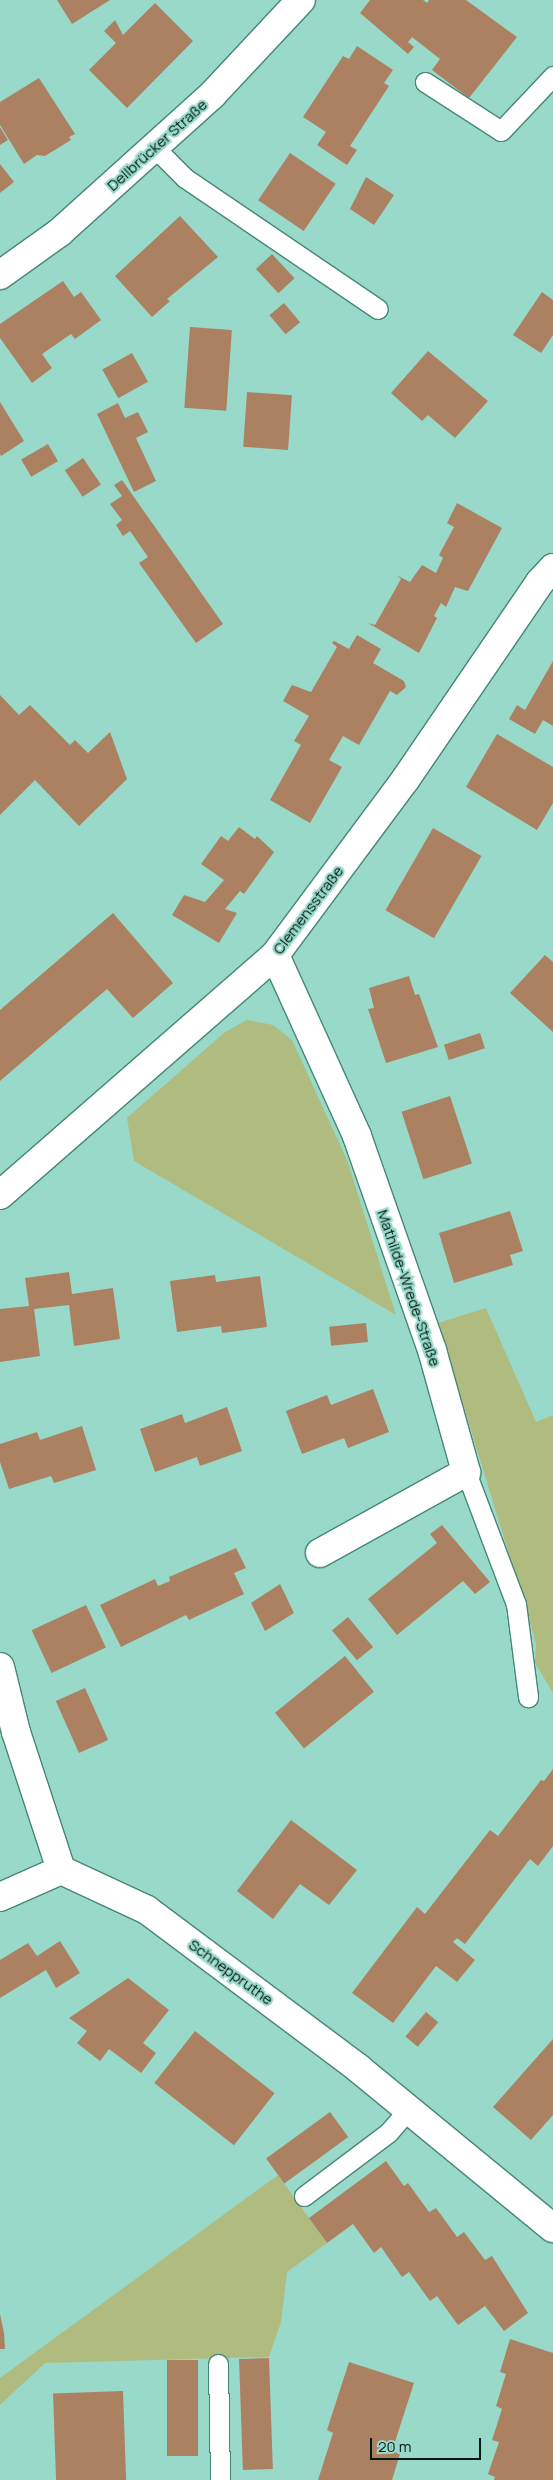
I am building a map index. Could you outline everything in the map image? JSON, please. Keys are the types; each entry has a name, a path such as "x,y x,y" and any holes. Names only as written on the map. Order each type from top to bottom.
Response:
{"street":[{"name":"Dellbrücker Straße","path":"0,275 60,232 212,96 301,0"},
{"name":"Clemensstraße","path":"0,1195 275,956 405,780 540,582 553,568"},
{"name":"Mathilde-Wrede-Straße","path":"275,956 357,1136 432,1350 466,1472"},
{"path":"320,1553 466,1472"},
{"path":"0,1667 16,1732 61,1870 0,1897"},
{"name":"Schneppruthe","path":"61,1870 147,1910 292,2016 409,2109 553,2228"}],"lane":[{"path":"425,82 501,131 553,76"},
{"path":"154,147 185,178 378,309"},
{"path":"466,1472 516,1604 528,1697"},
{"path":"304,2196 388,2133 409,2109"},
{"path":"218,2364 220,2480"}],"green space":[{"path":"247,1020 273,1025 292,1040 347,1160 396,1315 134,1161 127,1118 225,1032"},
{"path":"486,1308 536,1422 553,1415 553,1693 535,1663 536,1644 529,1619 438,1323"},
{"path":"278,2175 327,2243 287,2272 281,2322 269,2357 45,2363 0,2405 0,2378"}],"building":[{"path":"57,0 110,0 72,24"},
{"path":"370,0 423,0 427,3 429,0 466,0 517,37 469,98 432,70 440,59 412,37 408,42 414,47 408,54 360,13"},
{"path":"155,3 193,41 127,108 89,70 116,43 104,31 115,20 123,35"},
{"path":"357,46 393,70 384,83 389,86 350,146 357,150 347,165 317,145 326,132 303,117 343,56 349,59"},
{"path":"39,78 75,134 69,137 71,140 45,156 37,155 24,164 0,125 0,102"},
{"path":"0,127 8,140 0,145"},
{"path":"290,153 336,184 304,231 258,200"},
{"path":"0,164 14,182 0,193"},
{"path":"366,177 394,195 374,225 350,209"},
{"path":"180,216 218,257 167,299 170,301 152,317 115,276"},
{"path":"272,254 295,278 278,293 256,269"},
{"path":"63,281 74,297 81,292 101,320 75,339 71,334 42,354 52,368 32,383 0,338 0,324"},
{"path":"542,292 553,300 553,335 541,353 513,335"},
{"path":"284,303 300,322 286,334 269,315"},
{"path":"190,327 232,330 226,411 184,408"},
{"path":"428,351 488,401 455,438 428,415 422,421 391,393"},
{"path":"132,353 148,382 118,398 102,369"},
{"path":"247,392 292,395 288,450 243,447"},
{"path":"0,402 24,441 1,456 0,454"},
{"path":"118,403 125,418 138,412 148,432 136,438 156,481 134,492 97,414"},
{"path":"48,444 58,461 31,477 21,460"},
{"path":"83,458 101,485 83,497 65,470"},
{"path":"122,480 223,624 196,643 139,563 148,557 130,531 123,536 116,525 122,520 110,504 122,496 114,485"},
{"path":"457,503 502,528 468,591 455,587 446,607 441,603 434,616 437,618 419,653 368,623 375,625 401,579 396,575 410,582 422,565 436,573 443,558 439,555 454,527 447,523"},
{"path":"357,635 381,649 373,663 404,681 406,687 397,695 390,691 359,745 343,736 329,760 342,767 310,823 270,800 301,745 294,741 309,716 283,701 292,685 311,692 337,647 332,643 334,641 349,649"},
{"path":"553,661 553,726 543,720 535,734 509,719 517,705 525,710"},
{"path":"0,695 19,715 30,705 70,745 75,740 88,753 110,732 127,779 79,826 35,780 0,815"},
{"path":"497,734 553,767 553,803 537,830 466,787"},
{"path":"239,827 255,839 257,836 274,852 244,894 240,891 225,909 237,913 219,943 172,915 184,895 205,902 224,880 201,864 221,836 228,841"},
{"path":"433,828 481,856 434,938 386,910"},
{"path":"113,913 173,983 133,1018 107,989 0,1081 0,1010"},
{"path":"545,955 553,962 553,1032 510,993"},
{"path":"409,976 415,995 419,994 438,1047 386,1063 368,1009 374,1008 369,988"},
{"path":"480,1033 485,1048 449,1060 444,1045"},
{"path":"450,1096 472,1164 423,1179 401,1112"},
{"path":"510,1211 523,1251 510,1255 513,1265 454,1283 439,1233"},
{"path":"69,1272 72,1294 113,1288 120,1339 74,1346 69,1305 34,1309 40,1356 0,1362 0,1309 29,1306 25,1278"},
{"path":"215,1275 216,1282 260,1276 267,1327 222,1333 221,1326 177,1332 170,1281"},
{"path":"366,1323 368,1342 331,1346 329,1327"},
{"path":"373,1389 389,1432 348,1448 344,1438 302,1454 286,1411 327,1395 331,1405"},
{"path":"227,1407 242,1451 200,1466 197,1457 155,1472 140,1429 182,1414 185,1423"},
{"path":"82,1426 96,1470 54,1483 51,1476 9,1489 0,1462 0,1444 37,1432 40,1440"},
{"path":"442,1525 490,1582 475,1594 463,1581 397,1635 368,1599 437,1543 430,1534"},
{"path":"236,1548 246,1568 234,1573 244,1594 189,1620 186,1615 121,1647 100,1605 155,1579 158,1586 170,1581 169,1577"},
{"path":"280,1584 294,1613 265,1631 251,1603"},
{"path":"86,1605 106,1648 51,1673 32,1630"},
{"path":"348,1617 373,1647 357,1660 332,1630"},
{"path":"345,1656 374,1692 304,1748 275,1713"},
{"path":"85,1688 108,1740 79,1753 56,1701"},
{"path":"553,1769 553,1846 538,1866 530,1859 465,1944 457,1938 453,1942 475,1960 457,1982 436,1966 393,2023 352,1993 417,1907 425,1914 490,1830 498,1836 541,1780 544,1781"},
{"path":"291,1820 357,1870 329,1905 300,1884 273,1919 237,1891"},
{"path":"60,1941 80,1973 56,1988 46,1970 0,1998 0,1960 28,1943 37,1956"},
{"path":"128,1978 169,2010 143,2043 156,2053 141,2073 109,2049 100,2061 77,2043 87,2031 69,2018"},
{"path":"426,2012 438,2022 418,2047 405,2037"},
{"path":"195,2031 275,2093 234,2145 154,2083"},
{"path":"553,2039 553,2115 531,2140 493,2107"},
{"path":"330,2112 348,2137 284,2184 266,2158"},
{"path":"386,2161 404,2186 408,2183 429,2212 436,2208 457,2237 464,2232 485,2260 492,2256 528,2313 504,2331 485,2306 458,2325 437,2296 430,2301 409,2272 402,2277 381,2247 374,2253 353,2224 327,2243 309,2218"},
{"path":"0,2314 4,2333 5,2349 0,2349"},
{"path":"510,2339 553,2353 553,2480 494,2480 495,2477 488,2474 499,2442 492,2440 502,2409 496,2406 506,2374 500,2372"},
{"path":"269,2358 273,2469 243,2470 239,2359"},
{"path":"167,2360 198,2360 198,2456 167,2456"},
{"path":"349,2362 414,2383 392,2451 400,2454 392,2480 318,2480 333,2433 327,2430"},
{"path":"123,2391 126,2480 56,2480 53,2393"}]}
